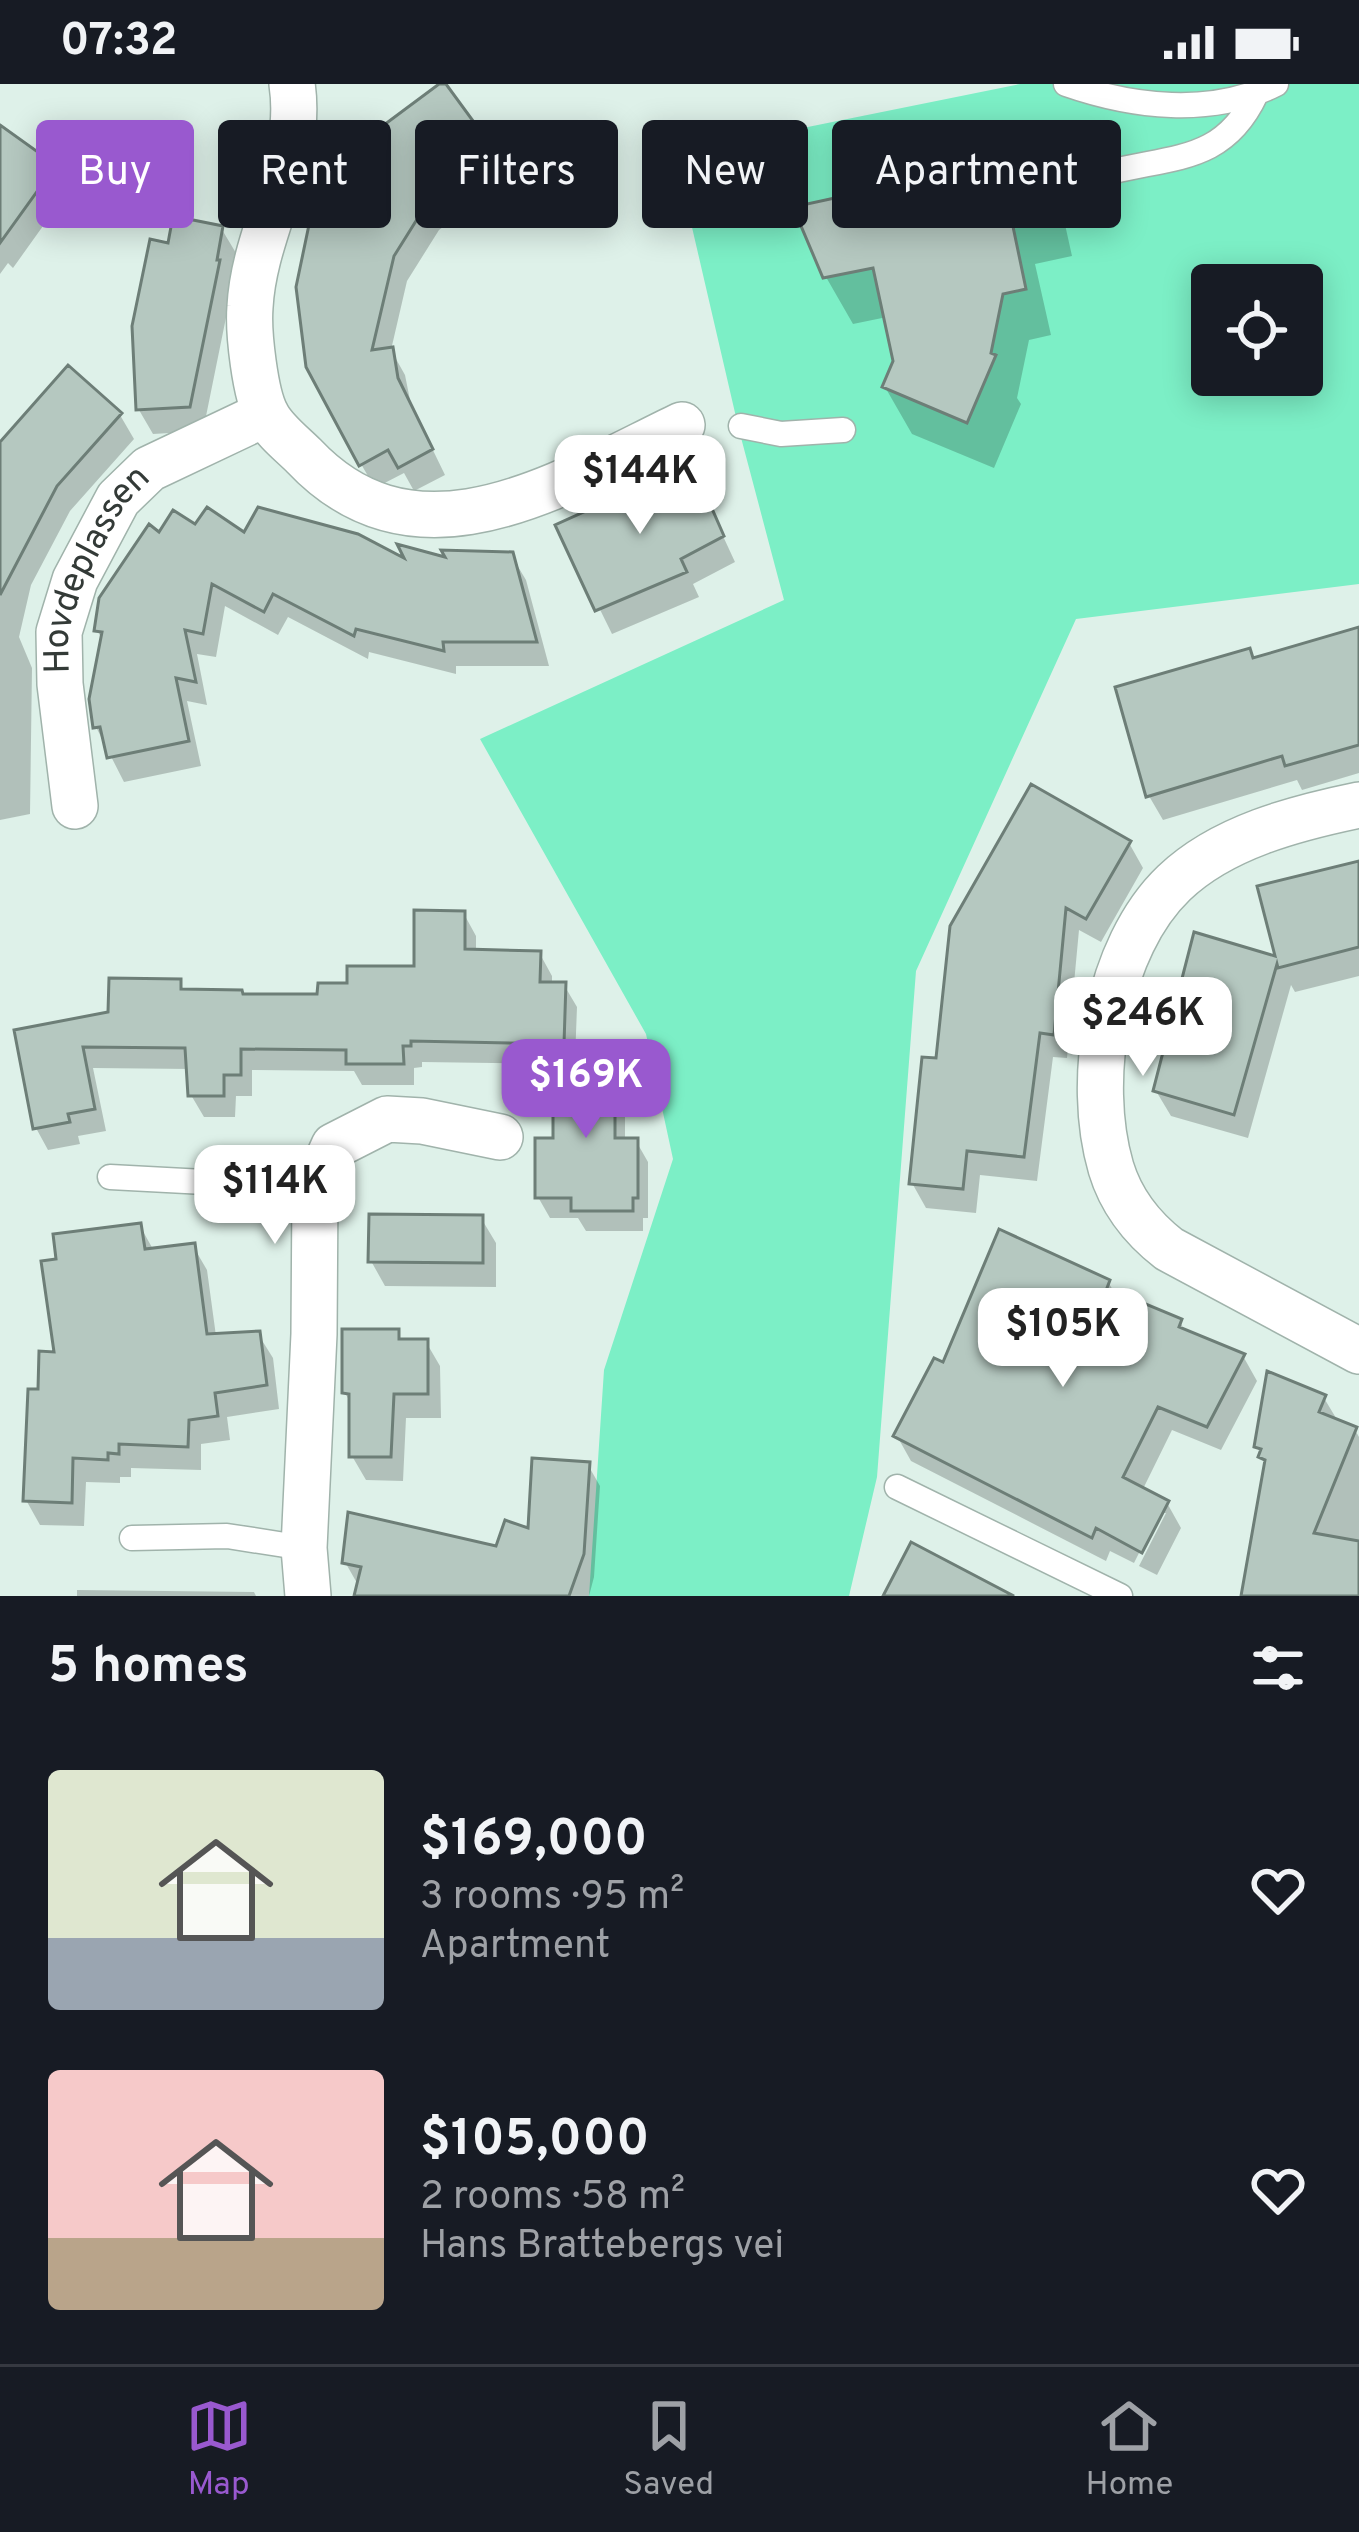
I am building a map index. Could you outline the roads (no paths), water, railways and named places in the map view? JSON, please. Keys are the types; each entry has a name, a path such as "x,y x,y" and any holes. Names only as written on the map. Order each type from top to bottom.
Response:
{"street":[{"path":"292,84 296,114 292,149 250,307 254,360 266,414 311,464 352,495 409,514 470,514 532,498 682,425"},
{"name":"Hovdeplassen","path":"75,806 60,684 59,632 75,580 118,499 149,470 266,414"},
{"path":"1359,805 1261,832 1208,856 1175,882 1146,915 1130,944 1111,1004 1102,1080 1111,1169 1146,1231 1168,1249 1359,1351"},
{"path":"308,1596 304,1548 315,1188 334,1146 387,1119 500,1137"}],"lane":[{"path":"1066,84 1151,106 1197,104 1266,89"},
{"path":"1121,169 1208,148 1241,125 1266,89"},
{"path":"741,426 781,434 844,430"},
{"path":"110,1177 315,1188"},
{"path":"898,1487 1120,1596"},
{"path":"132,1538 227,1536 304,1548"}]}
